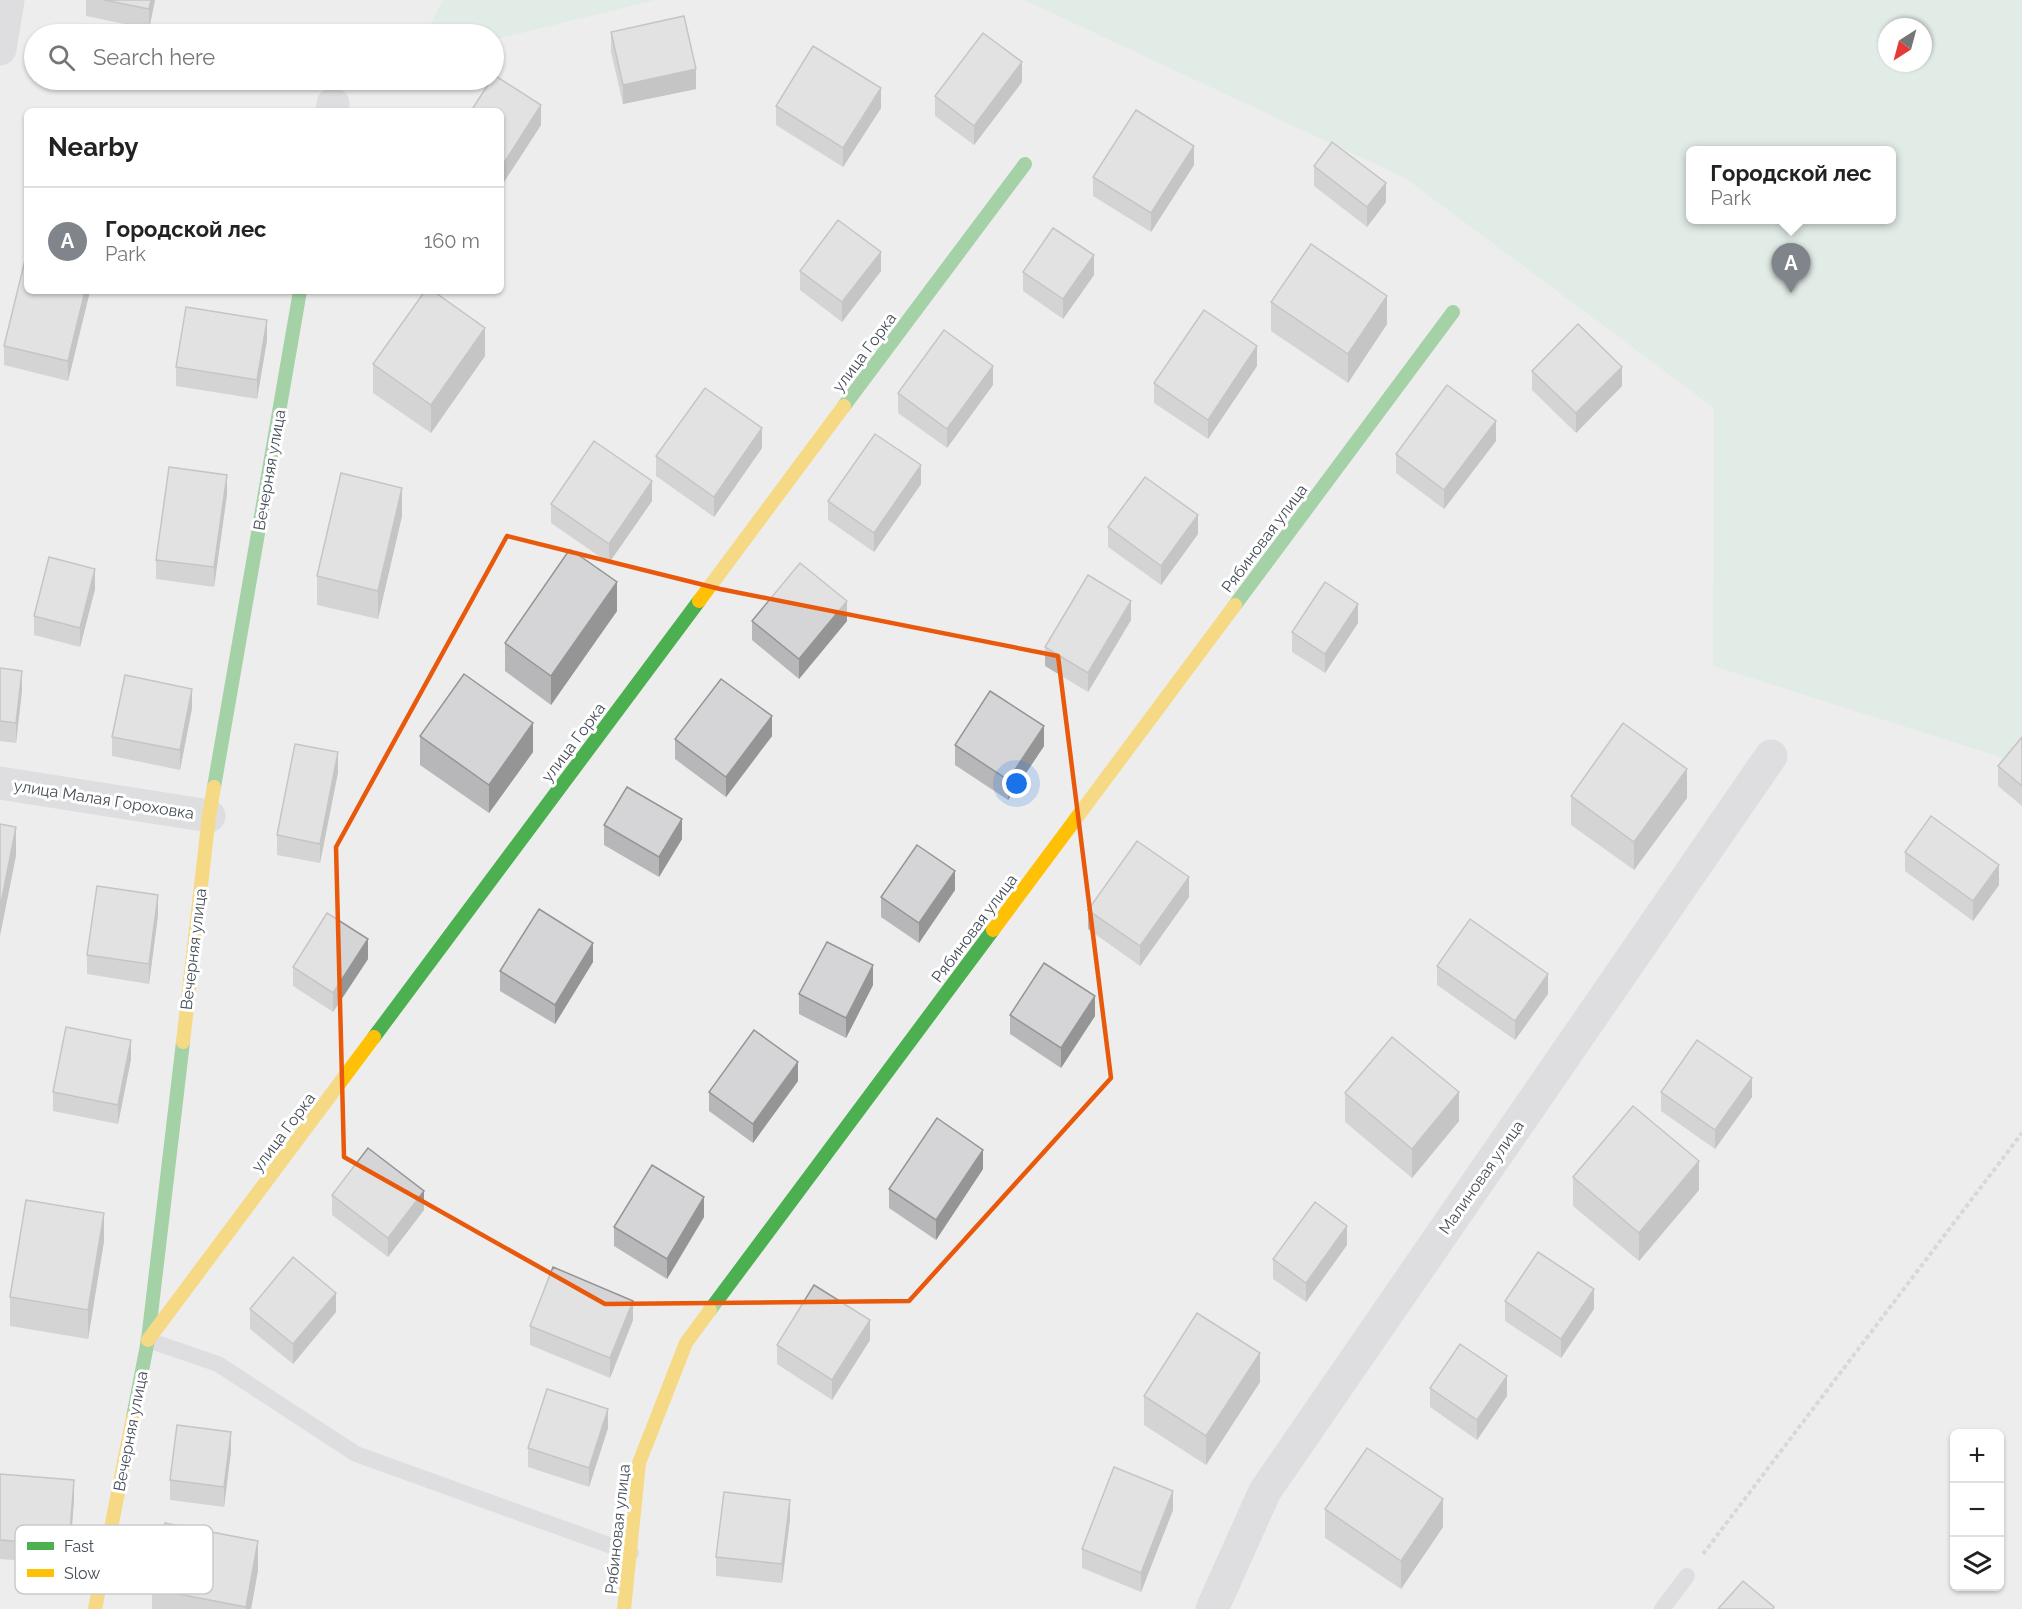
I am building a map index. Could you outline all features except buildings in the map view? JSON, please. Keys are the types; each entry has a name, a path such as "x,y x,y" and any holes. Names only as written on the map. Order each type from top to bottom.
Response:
{"street":[{"path":"0,49 8,0"},
{"name":"улица Горка","path":"148,1340 1025,164"},
{"name":"Вечерняя улица","path":"112,1525 148,1340 209,816 299,294"},
{"name":"Рябиновая улица","path":"624,1609 639,1463 686,1343 1453,312"},
{"name":"Малиновая улица","path":"1212,1609 1265,1491 1771,756"},
{"name":"улица Малая Гороховка","path":"0,783 209,816"},
{"name":"Вечерняя улица","path":"95,1609 98,1594"}],"lane":[{"path":"148,1340 218,1364 356,1454 631,1553"},
{"path":"1662,1609 1687,1576"}],"path":[{"path":"1687,1576 2022,1133"}],"highlighted area":[{"path":"507,536 720,589 1058,656 1111,1078 909,1301 605,1304 344,1157 336,847"}],"green space":[{"path":"443,0 655,0 504,38 504,24 430,24"},
{"path":"1024,0 2022,0 2022,764 1713,666 1714,408 1405,178"}],"traffic: fast":[{"path":"844,406 1025,164"},
{"path":"214,787 299,294"},
{"path":"1235,605 1453,312"},
{"path":"374,1037 699,601"},
{"path":"710,1310 993,930"},
{"path":"133,1417 148,1340 183,1042"}],"traffic: slow":[{"path":"699,601 844,406"},
{"path":"993,930 1235,605"},
{"path":"183,1042 214,787"},
{"path":"148,1340 374,1037"},
{"path":"624,1609 639,1463 686,1343 710,1310"},
{"path":"112,1525 133,1417"},
{"path":"95,1609 98,1594"}],"place":[{"name":"Городской лес","path":"1791,293"}]}
